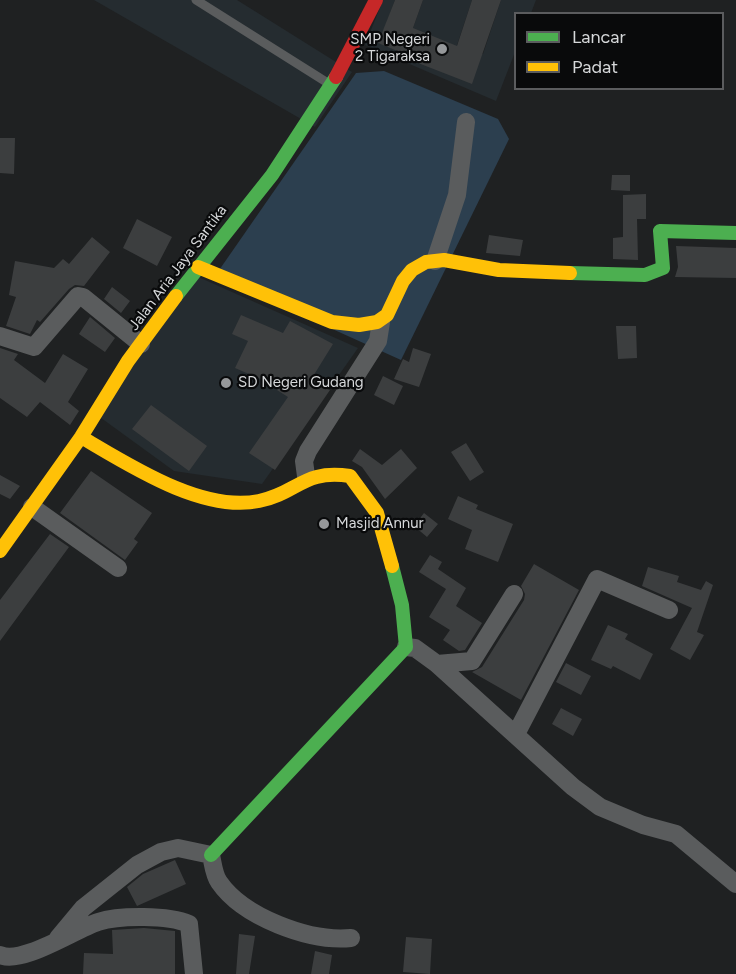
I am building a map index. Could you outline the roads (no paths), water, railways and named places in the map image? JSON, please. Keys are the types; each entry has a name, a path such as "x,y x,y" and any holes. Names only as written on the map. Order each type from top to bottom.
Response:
{"street":[{"name":"Jalan Aria Jaya Santika","path":"0,551 81,437 102,401 141,345 198,267 272,175 332,86 376,0"},
{"path":"435,261 457,195 466,122"},
{"path":"306,476 304,461 308,451 378,342 381,322 392,310 410,273 425,263 435,261 498,270 645,275 663,268 660,231 736,233"},
{"path":"198,267 332,322 354,327 381,322"},
{"path":"0,336 34,347 75,299 83,297 141,345"},
{"path":"81,437 156,479 191,492 240,503 273,496 306,476 321,473 350,476 377,513 384,532 402,605 406,647 212,855"},
{"path":"32,507 118,568"},
{"path":"516,734 597,579 669,610"},
{"path":"437,664 472,661 514,594"},
{"path":"406,647 415,648 437,664 573,787 600,807 642,825 676,834 736,884"},
{"path":"58,938 83,908 138,865 161,852 178,848 212,855"},
{"path":"212,855 217,880 233,899 277,923 310,937 330,940 351,938"},
{"path":"0,955 20,957 100,921 131,918 178,920 189,924 194,974"}],"lane":[{"path":"196,0 332,86"}],"place":[{"name":"SMP Negeri 2 Tigaraksa","path":"442,49"},
{"name":"SD Negeri Gudang","path":"226,383"},
{"name":"Masjid Annur","path":"324,524"}]}
